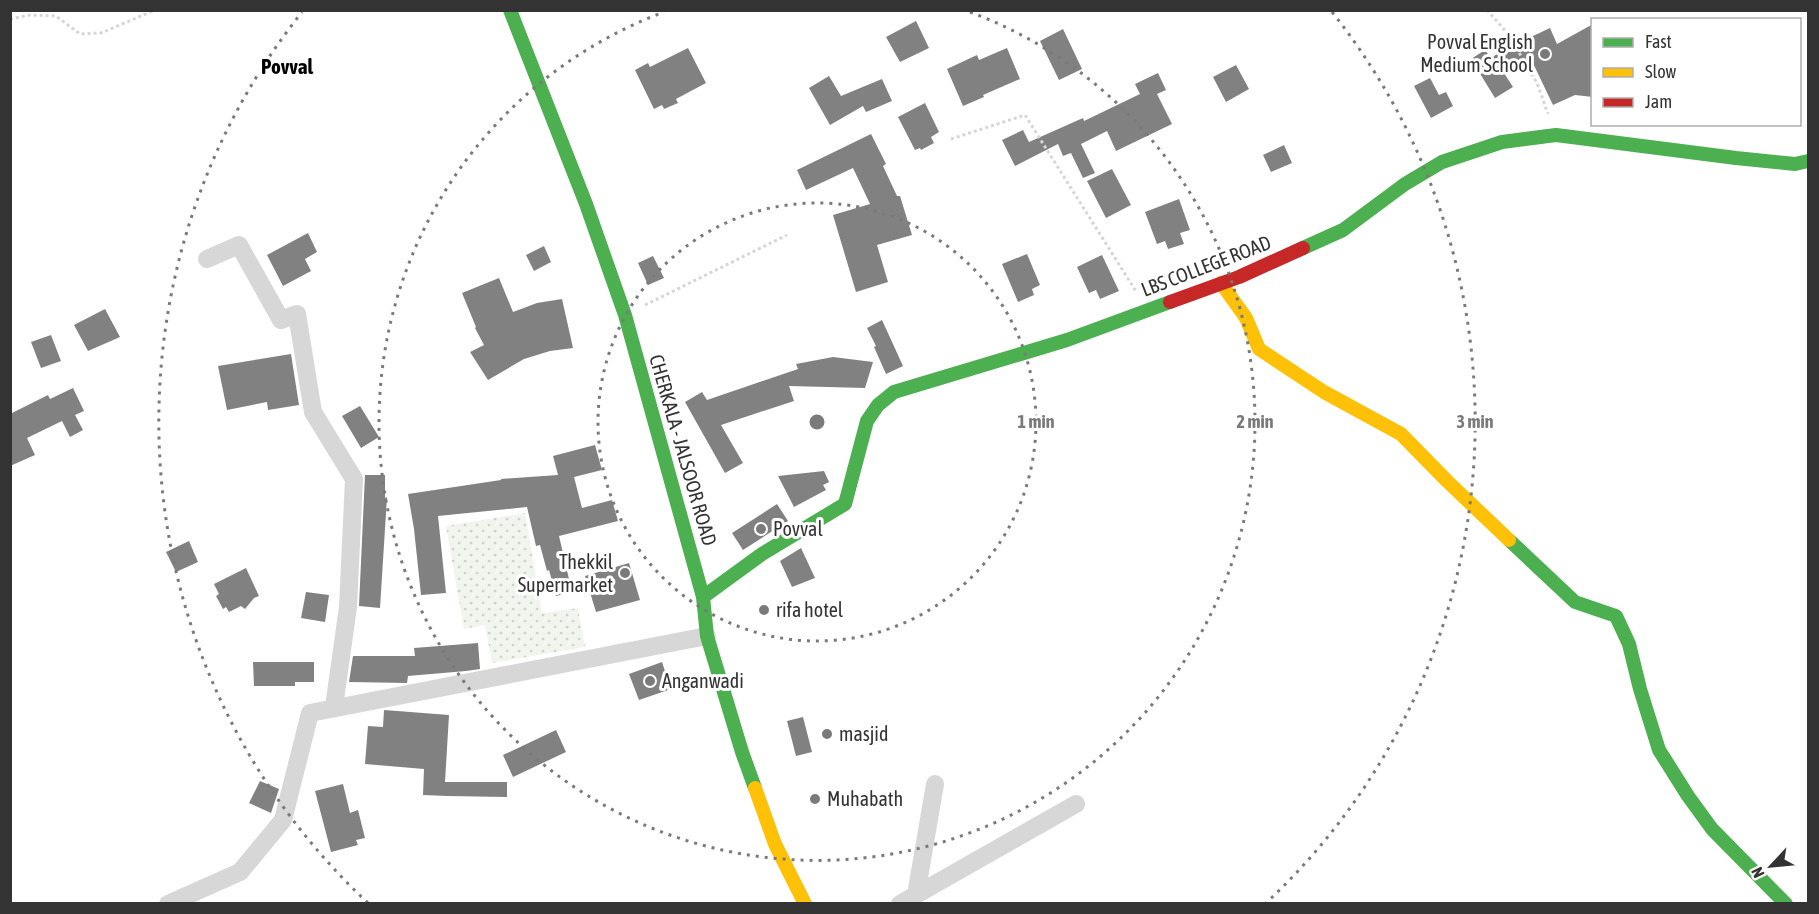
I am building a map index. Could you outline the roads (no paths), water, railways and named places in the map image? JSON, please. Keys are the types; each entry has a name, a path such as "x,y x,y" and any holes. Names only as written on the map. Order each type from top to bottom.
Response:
{"street":[{"name":"CHERKALA - JALSOOR ROAD","path":"510,10 586,204 625,315 703,597 707,636 742,752 775,844 805,903"},
{"name":"LBS COLLEGE ROAD","path":"703,597 762,554 845,504 867,422 878,405 894,392 1067,340 1221,283 1343,230 1405,184 1442,162 1502,142 1556,135 1736,158 1795,164 1809,161"},
{"path":"207,259 239,245 281,320 297,314 313,412 354,479 348,607 334,707"},
{"path":"1221,283 1245,318 1259,349 1324,392 1401,434 1447,481 1575,602 1616,616 1629,644 1659,750 1712,829 1752,872 1786,903"},
{"path":"168,903 240,872 283,820 310,713 707,636"},
{"path":"908,899 935,784"},
{"path":"908,899 1076,804"}],"place":[{"name":"Povval English Medium School","path":"1545,54"},
{"name":"Povval","path":"761,529"},
{"name":"Thekkil Supermarket","path":"625,573"},
{"name":"rifa hotel","path":"764,610"},
{"name":"Anganwadi","path":"650,681"},
{"name":"masjid","path":"827,734"},
{"name":"Muhabath","path":"815,799"}],"district":[{"name":"Povval","path":"287,67"}]}
